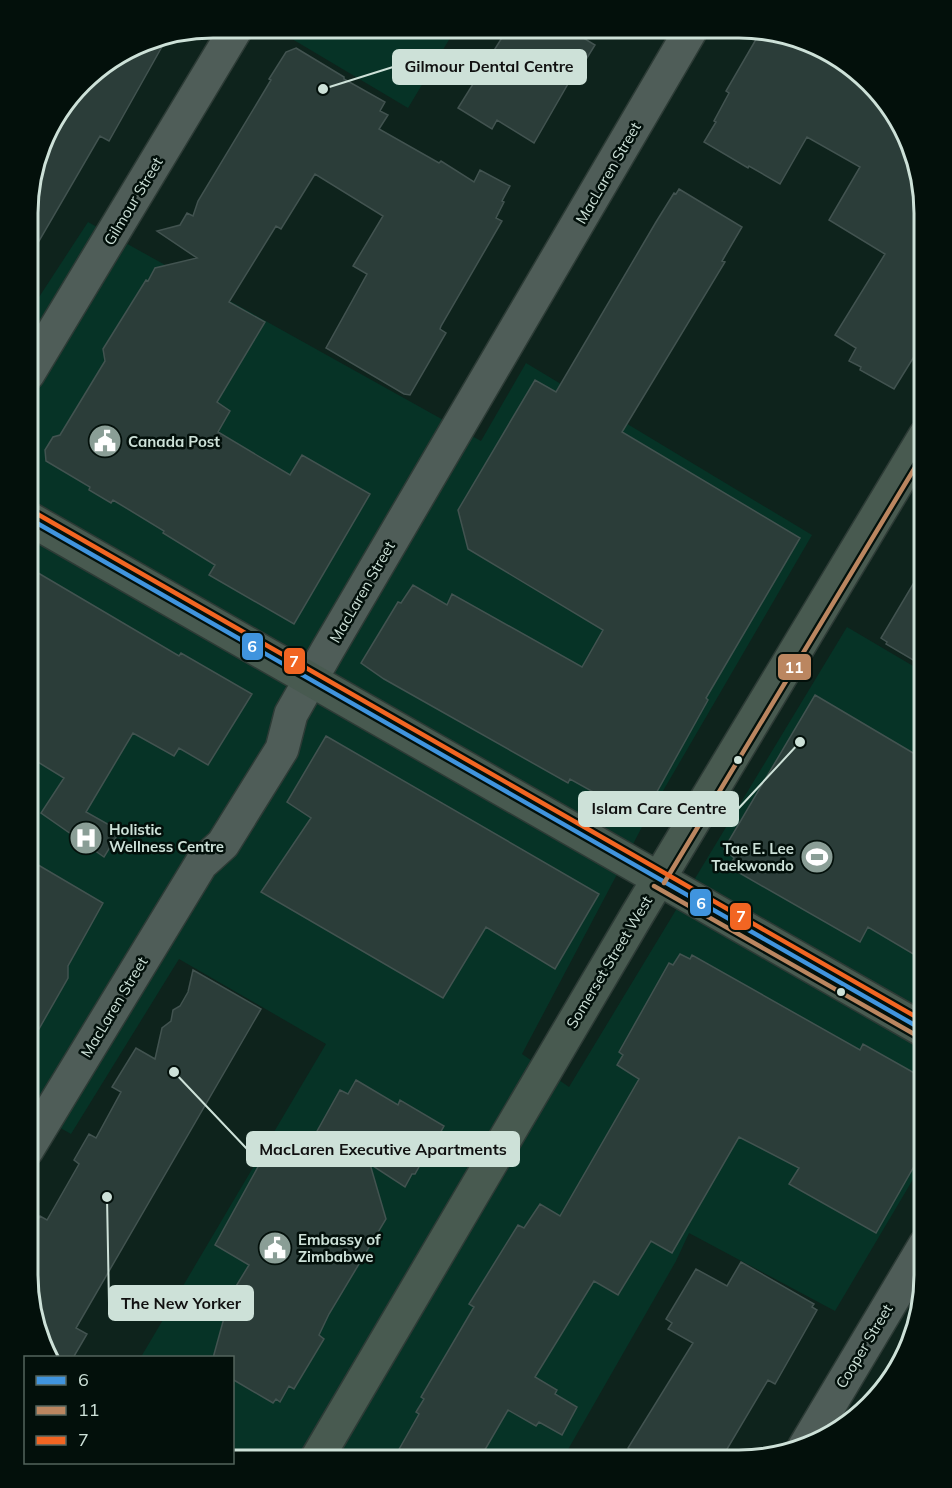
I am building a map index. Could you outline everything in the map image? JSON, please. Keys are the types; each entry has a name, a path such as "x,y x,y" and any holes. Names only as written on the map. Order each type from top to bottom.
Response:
{"main road":[{"name":"Somerset Street West","path":"322,1450 658,879 914,454"},
{"path":"38,524 914,1025"}],"street":[{"name":"Gilmour Street","path":"38,357 230,38"},
{"name":"MacLaren Street","path":"38,1132 201,864 224,844 282,749 291,714 686,38"},
{"name":"Cooper Street","path":"812,1434 914,1263"}],"shaded area":[{"path":"290,38 450,38 408,108"},
{"path":"88,222 481,441 526,363 812,535 642,827 522,1054 569,1087 847,627 914,667 914,1178 835,1311 689,1233 676,1261 568,1450 234,1450 234,1356 142,1356 326,1044 179,959 71,1134 38,1115 38,299"}],"building":[{"path":"502,38 583,38 595,45 574,79 572,77 534,143 497,120 492,129 458,108"},
{"path":"756,39 784,43 827,61 846,74 878,106 891,125 909,168 914,213 914,357 894,389 860,370 861,367 849,361 856,348 835,335 885,254 829,220 860,167 807,137 780,184 749,166 748,168 704,142 729,93 726,91"},
{"path":"163,45 109,141 100,136 38,243 39,190 43,168 67,115 97,81 115,67"},
{"path":"296,48 385,102 380,111 388,115 379,129 439,163 441,161 474,182 480,170 510,186 496,218 502,221 441,326 440,329 446,333 410,395 404,394 326,348 367,274 353,266 383,216 315,174 281,229 276,226 229,302 265,322 217,402 230,411 218,432 290,475 302,455 370,494 294,624 209,575 215,565 163,533 164,531 113,500 111,503 89,490 90,487 46,461 45,450 53,437 60,435 105,361 103,349 155,268 197,258 157,231 180,225 187,213 193,216 198,201 271,80 269,79 286,52"},
{"path":"679,189 742,227 722,261 725,262 622,432 800,538 706,698 708,700 649,806 643,811 631,813 570,779 568,783 384,679 361,663 398,602 401,603 413,585 447,605 452,594 582,667 603,630 468,549 458,510 535,380 556,392 656,222 674,193 676,194"},
{"path":"38,573 179,656 181,653 252,694 208,765 179,748 174,756 133,733 86,812 120,831 104,857 41,813 64,778 38,762"},
{"path":"914,582 914,661 886,644 887,642 881,638"},
{"path":"815,695 914,754 914,954 868,927 860,942 729,867 734,858 724,849"},
{"path":"326,736 599,894 555,969 486,927 443,998 261,892 311,818 287,802"},
{"path":"38,865 103,903 68,966 68,978 38,1031"},
{"path":"680,954 690,959 692,955 860,1050 863,1044 914,1073 914,1166 876,1233 789,1184 799,1168 739,1137 672,1253 651,1241 618,1295 594,1281 535,1377 557,1390 555,1394 577,1407 562,1435 539,1422 536,1426 508,1410 485,1450 399,1450 419,1414 416,1412 424,1399 421,1397 474,1307 469,1304 518,1225 524,1228 540,1204 560,1216 639,1079 617,1065 623,1055 619,1052 669,963 673,965"},
{"path":"193,970 261,1009 76,1328 87,1334 74,1356 58,1356 41,1309 38,1287 38,1220 40,1216 47,1220 79,1164 74,1160 89,1134 96,1138 121,1092 112,1087 136,1048 155,1059 162,1028 171,1021 173,1010 180,1006 188,992"},
{"path":"356,1080 398,1105 400,1100 444,1126 438,1137 460,1153 424,1158 405,1187 370,1164 386,1219 329,1314 319,1335 324,1339 294,1389 289,1386 280,1402 276,1399 273,1403 234,1380 234,1356 214,1356 230,1296 249,1265 215,1245 264,1156 272,1161 279,1148 291,1156 292,1153 302,1158 340,1090 348,1094"},
{"path":"741,1262 814,1304 812,1307 817,1310 775,1384 768,1380 727,1450 631,1450 628,1448 693,1343 668,1329 672,1323 666,1319 696,1269 727,1286"}],"transit line":[{"name":"11","path":"664,883 914,469"},
{"name":"7","path":"38,514 914,1016"},
{"name":"6","path":"38,524 914,1025"},
{"name":"11","path":"654,886 914,1034"}],"place":[{"name":"Gilmour Dental Centre","path":"323,89"},
{"name":"Canada Post","path":"105,441"},
{"name":"Islam Care Centre","path":"800,742"},
{"name":"Holistic Wellness Centre","path":"86,838"},
{"name":"Tae E. Lee Taekwondo","path":"817,857"},
{"name":"MacLaren Executive Apartments","path":"174,1072"},
{"name":"The New Yorker","path":"107,1197"},
{"name":"Embassy of Zimbabwe","path":"275,1248"}]}
